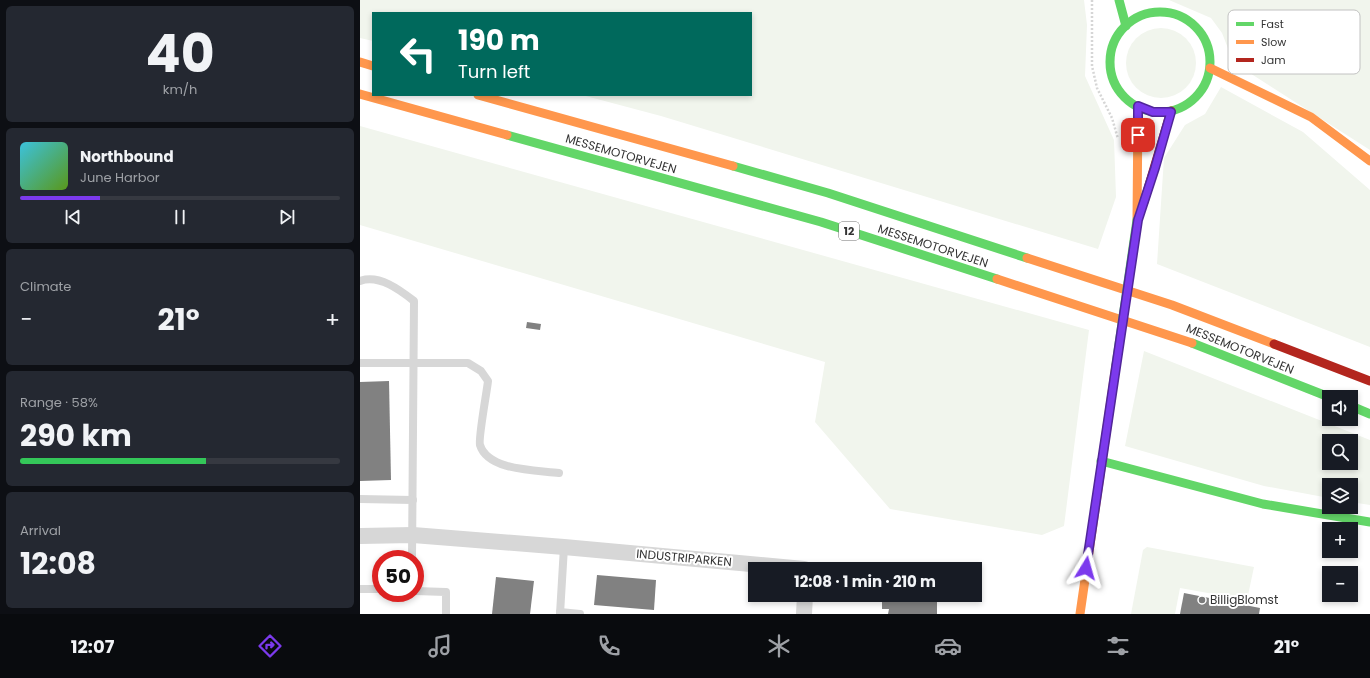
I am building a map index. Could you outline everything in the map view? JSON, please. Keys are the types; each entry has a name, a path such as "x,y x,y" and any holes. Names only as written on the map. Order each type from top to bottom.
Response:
{"main road":[{"path":"1119,0 1126,26"},
{"path":"1153,9 1173,14 1189,21 1202,34 1209,50 1210,68 1206,84 1197,97 1184,106 1171,112 1153,112 1138,106 1122,94 1113,77 1110,59 1115,41 1126,26 1153,9"},
{"path":"360,62 372,66"},
{"path":"1210,68 1311,117 1370,161"},
{"name":"MESSEMOTORVEJEN","path":"360,94 821,222 1170,334 1322,394"},
{"name":"MESSEMOTORVEJEN","path":"482,96 835,195 1172,305 1370,381"},
{"path":"1080,614 1101,461 1138,220 1138,106"},
{"path":"1138,220 1171,112"},
{"path":"1358,409 1370,414"},
{"path":"1101,461 1263,504 1370,522"}],"street":[{"name":"INDUSTRIPARKEN","path":"360,536 413,536 564,547 748,564"},
{"path":"804,614 805,602"}],"lane":[{"path":"360,280 368,278 397,288 414,301 412,550"},
{"path":"360,363 468,363 481,371 488,381 479,444 487,457 504,466 559,473"},
{"path":"360,499 413,500"},
{"path":"564,547 560,613 580,614"},
{"path":"360,589 372,589"},
{"path":"424,591 446,592 446,614"}],"path":[{"path":"1092,0 1092,66 1097,88 1112,118 1118,142"}],"shaded area":[{"path":"360,0 1084,0 1087,25 1085,76 1114,140 1116,197 1098,249 661,116 586,96 752,96 752,12 372,12 372,41 360,38"},
{"path":"1169,0 1370,0 1370,150 1251,74 1360,74 1360,10 1228,10 1228,48 1222,33 1211,18"},
{"path":"1161,28 1180,34 1190,44 1196,63 1190,82 1180,92 1161,98 1142,92 1132,82 1126,63 1132,44 1142,34"},
{"path":"1221,87 1303,132 1370,190 1370,347 1157,264 1164,158 1185,125 1205,114"},
{"path":"360,126 1089,330 1064,526 1042,535 890,509 815,422 825,362 360,225"},
{"path":"1144,351 1322,421 1322,426 1334,426 1355,434 1322,434 1322,470 1358,470 1358,435 1370,440 1370,505 1358,503 1358,478 1322,478 1322,497 1264,486 1125,446"},
{"path":"1147,547 1254,567 1247,600 1180,588 1175,614 1131,614 1143,550"}],"building":[{"path":"527,322 541,324 540,330 526,328"},
{"path":"389,381 391,480 360,481 360,382"},
{"path":"597,575 656,580 654,610 594,605"},
{"path":"496,577 534,581 530,614 492,614"},
{"name":"BilligBlomst","path":"1184,593 1260,608 1259,614 1180,614"},
{"path":"882,602 937,602 937,614 888,614 889,609 882,609"}],"traffic: fast":[{"path":"1119,0 1126,26"},
{"path":"1160,12 1179,16 1195,27 1206,43 1210,62 1206,81 1195,97 1179,108 1160,112 1141,108 1125,97 1114,81 1110,62 1114,43 1125,27 1141,16 1160,12"},
{"path":"507,135 821,222 997,279"},
{"path":"733,166 828,193 1027,258"},
{"path":"1116,365 1137,220"},
{"path":"1192,343 1322,394"},
{"path":"1358,409 1370,414"},
{"path":"1101,461 1263,504 1370,522"}],"traffic: slow":[{"path":"360,62 372,66"},
{"path":"1210,68 1311,117 1370,161"},
{"path":"360,94 507,135"},
{"path":"482,96 733,166"},
{"path":"1137,220 1138,106"},
{"path":"1027,258 1172,305 1274,344"},
{"path":"997,279 1192,343"},
{"path":"1080,614 1116,365"}],"traffic: jam":[{"path":"1144,202 1171,111"},
{"path":"1274,344 1370,381"}],"place":[{"name":"BilligBlomst","path":"1202,600"}],"route":[{"path":"1086,568 1138,220 1171,112 1153,112 1138,106 1138,135"}]}
